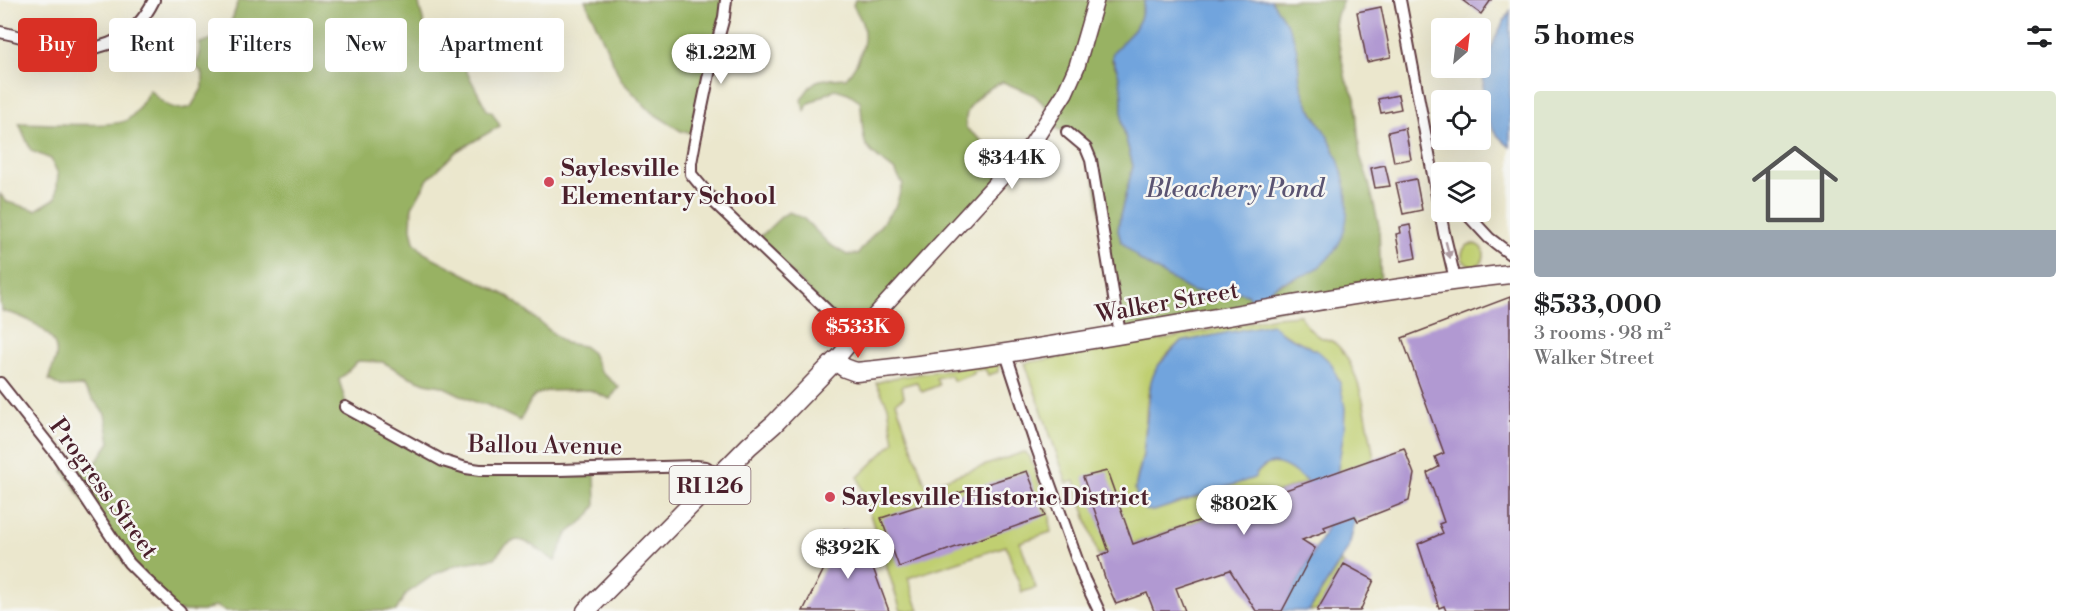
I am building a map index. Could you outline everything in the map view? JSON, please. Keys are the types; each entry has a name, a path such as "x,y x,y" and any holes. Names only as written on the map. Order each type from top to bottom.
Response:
{"main road":[{"name":"RI 126","path":"586,611 835,361 1032,144 1065,93 1077,66 1096,0"},
{"name":"Walker Street","path":"835,361 856,372 1006,354 1310,301 1455,279 1510,274"}],"street":[{"path":"0,32 66,49 81,51 98,49 127,35 145,15 154,0"},
{"path":"1400,0 1434,162"},
{"path":"730,2 708,79 691,163 691,174 716,204 855,337"},
{"path":"1067,132 1086,148 1091,160 1120,334"},
{"path":"1443,222 1455,279"},
{"path":"1474,222 1489,238 1510,254"},
{"path":"1006,354 1031,432 1084,579 1099,611"},
{"name":"Progress Street","path":"0,383 57,455 129,562 180,611"},
{"name":"Ballou Avenue","path":"345,407 443,461 466,468 559,470 696,466 706,467 719,476"}],"green space":[{"path":"238,0 418,0 422,18 419,18 419,72 467,72 487,110 492,112 500,126 457,151 428,179 412,207 411,228 414,242 424,253 509,297 565,343 583,346 592,353 600,371 619,387 610,399 590,390 547,391 535,395 520,421 442,386 425,383 408,376 383,362 358,361 339,380 348,410 473,473 595,473 596,505 588,517 567,534 555,561 524,541 510,542 495,558 459,564 435,574 406,594 396,611 226,611 215,606 203,611 175,611 130,572 63,470 93,467 110,442 105,414 82,386 61,387 49,380 56,357 56,348 52,340 30,321 3,312 0,304 0,194 7,202 36,210 56,198 58,174 51,159 31,151 19,123 108,124 120,122 134,114 150,90 168,106 179,109 191,107 203,87 203,74 196,66 200,55 200,43 208,40 208,72 313,72 313,18 233,17"},
{"path":"585,0 726,0 695,134 681,131 651,112 621,80"},
{"path":"855,0 1145,0 1140,19 1134,30 1113,52 1112,61 1118,72 1122,91 1122,124 1133,166 1120,216 1118,231 1121,241 1141,261 1193,292 1248,293 1281,284 1321,265 1347,202 1343,177 1333,146 1301,89 1297,70 1298,55 1271,0 1343,0 1335,25 1346,80 1355,98 1360,156 1379,226 1381,293 1123,335 1090,157 1078,139 1052,126 1051,111 1034,95 1003,82 982,94 971,105 967,112 966,128 1012,165 854,337 758,239 789,212 803,218 829,244 847,255 858,254 895,207 903,184 895,171 866,145 860,101 848,93 835,89 808,104 805,111 801,100 815,82 824,79 846,78 855,66 863,44 864,30 853,5"},
{"path":"1469,244 1477,244 1484,251 1484,259 1477,266 1469,266 1462,259 1462,251"},
{"path":"1300,315 1319,337 1336,344 1351,366 1362,398 1374,459 1337,474 1345,408 1319,352 1276,329 1180,342 1160,363 1149,388 1143,453 1136,488 1137,499 1141,506 1154,511 1254,478 1260,470 1273,463 1287,467 1307,482 1098,556 1075,481 1067,483 1025,363 1172,338 1275,317"},
{"path":"995,362 999,364 998,372 988,375 985,369 973,371 973,374 954,381 950,375 936,378 939,385 922,392 916,382 902,386 904,397 896,402 925,484 928,485 1021,453 1026,453 1030,457 1050,516 1051,532 1020,542 1036,588 1022,592 1006,546 908,578 919,611 901,611 858,477 894,442 888,406 876,383 893,378"},
{"path":"1340,562 1344,564 1317,611 1309,611"}],"water":[{"name":"Bleachery Pond","path":"1145,0 1271,0 1293,37 1302,89 1332,145 1342,171 1347,198 1346,225 1335,250 1318,268 1273,287 1265,298 1251,300 1247,294 1240,292 1193,292 1141,261 1121,241 1118,231 1120,216 1133,166 1122,124 1122,91 1112,57 1113,52 1134,30 1140,19"},
{"path":"1510,11 1510,147 1496,133 1491,124 1491,90 1483,90 1484,78 1491,78 1491,50"},
{"path":"1271,324 1284,334 1319,352 1331,363 1340,383 1345,408 1337,474 1355,521 1349,547 1309,611 1281,611 1327,528 1312,487 1291,470 1280,464 1269,464 1254,478 1154,511 1145,510 1139,504 1135,489 1143,455 1151,381 1157,367 1180,342"}],"building":[{"path":"1462,0 1491,0 1481,14"},
{"path":"1381,7 1391,57 1367,62 1357,12"},
{"path":"1398,95 1401,109 1381,113 1378,99"},
{"path":"1405,128 1411,159 1394,162 1388,132"},
{"path":"1385,165 1390,186 1375,188 1371,168"},
{"path":"1416,179 1422,210 1403,214 1396,183"},
{"path":"1410,225 1416,258 1401,261 1396,234 1401,233 1400,227"},
{"path":"1510,297 1510,611 1446,611 1444,606 1439,608 1418,544 1443,533 1439,524 1444,522 1427,473 1439,467 1435,457 1444,453 1402,338"},
{"path":"1404,448 1414,474 1409,501 1358,521 1355,516 1324,527 1326,531 1302,540 1315,548 1282,611 1256,611 1230,570 1176,588 1185,611 1154,611 1147,593 1116,604 1098,556 1109,552 1083,477 1107,471 1133,544"},
{"path":"1027,471 1045,516 899,567 881,518"},
{"path":"844,529 862,538 889,611 803,611"},
{"path":"1344,564 1374,580 1360,611 1317,611"}],"place":[{"name":"Saylesville Elementary School","path":"549,182"},
{"name":"Saylesville Historic District","path":"830,497"}]}
